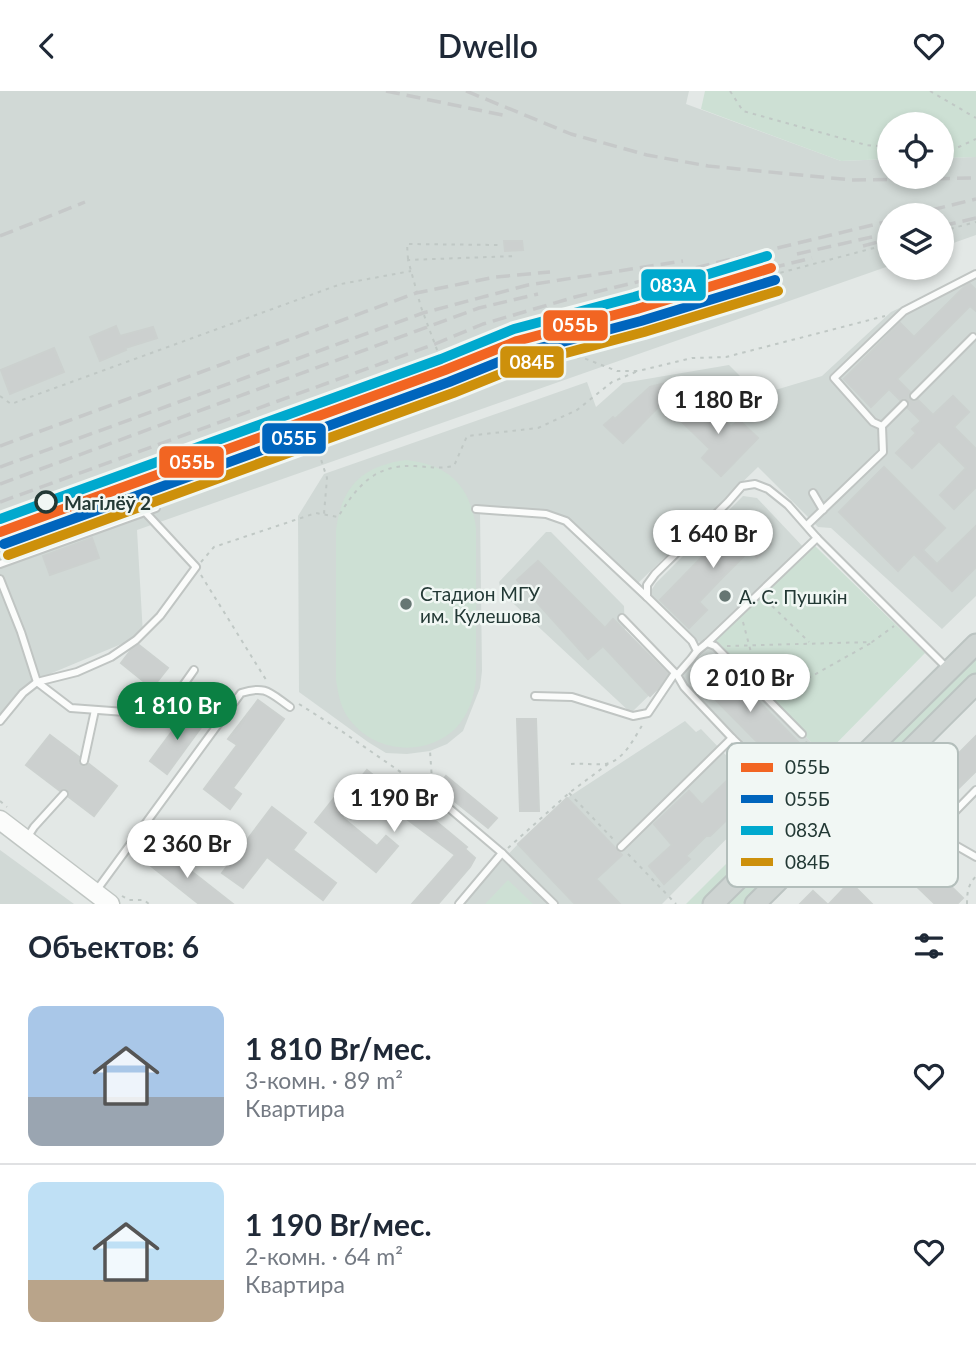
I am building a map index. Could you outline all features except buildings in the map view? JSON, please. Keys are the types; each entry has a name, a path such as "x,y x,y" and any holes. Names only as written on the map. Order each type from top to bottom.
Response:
{"main road":[{"path":"875,743 976,644"},
{"path":"917,743 976,684"},
{"path":"0,820 110,904"},
{"path":"713,904 730,887"},
{"path":"755,904 772,887"}],"lane":[{"path":"882,426 873,422 834,378 904,311 976,274"},
{"path":"914,395 973,337"},
{"path":"807,525 883,452 882,426 905,404"},
{"path":"648,597 647,585 655,573 742,486 755,484 768,489 788,505 817,538 949,670"},
{"path":"813,493 823,510"},
{"path":"0,563 146,513 155,505"},
{"path":"476,509 546,514 566,521 648,597 692,641 697,651"},
{"path":"0,721 23,693 37,682 77,672 111,657 136,641 160,616 196,567 146,513"},
{"path":"535,696 572,697 633,716 648,713 676,674 697,651 817,538"},
{"path":"0,579 37,682 71,708 152,714 172,701 194,670"},
{"path":"622,618 737,743"},
{"path":"707,643 715,646 802,734"},
{"path":"95,892 241,693 253,689 266,690 290,707"},
{"path":"84,761 95,710"},
{"path":"621,847 732,738"},
{"path":"958,808 976,790"},
{"path":"26,839 64,794"},
{"path":"436,797 502,853 554,904"},
{"path":"958,847 976,857"},
{"path":"459,904 502,853"}],"path":[{"path":"730,91 743,111 877,146"},
{"path":"930,91 976,118"},
{"path":"954,149 976,139"},
{"path":"954,228 976,222"},
{"path":"453,391 421,307 408,260 407,244 498,245"},
{"path":"559,359 583,341 635,318 704,305 750,288 768,276 877,247"},
{"path":"408,260 516,256"},
{"path":"0,396 12,404 341,284 411,271"},
{"path":"267,682 196,567 214,548 316,513 338,517 354,491 381,470 412,466 441,469 454,466 467,436 538,428 577,410 612,382 638,371 692,358 726,357 904,311"},
{"path":"155,505 453,391 559,359 582,357 617,371 638,371"},
{"path":"315,442 327,478 324,515"},
{"path":"759,593 810,643"},
{"path":"741,611 748,645 765,698 872,642 901,621"},
{"path":"715,646 872,642"},
{"path":"298,704 436,797"},
{"path":"502,853 569,793 623,754 648,713"},
{"path":"802,734 807,743"},
{"path":"425,789 432,780 430,751"},
{"path":"571,764 608,764"},
{"path":"967,904 967,889 976,876"}],"shaded area":[{"path":"0,91 689,91 686,104 841,161 877,160 877,189 954,189 954,158 976,157 976,235 954,243 954,203 877,203 877,270 137,530 143,635 52,673 0,718"},
{"path":"976,272 976,596 942,629 831,528 818,527 758,467 634,587 565,523 545,516 480,512 480,688 463,731 447,744 430,751 386,753 299,692 298,516 324,474 587,382 596,407 623,383 729,365 759,395 822,376 891,312"},
{"path":"743,496 757,498 808,552 714,641 812,743 743,743 678,676 713,643 692,641 647,597 656,583"},
{"path":"546,532 551,532 624,606 625,632 670,675 631,713 501,592 499,582"},
{"path":"685,721 696,732 701,729 727,756 727,838 662,904 461,904 518,844 567,798"},
{"path":"0,850 74,904 0,904"}],"green space":[{"path":"705,91 976,91 976,157 954,158 954,112 877,112 877,160 841,161 701,109"},
{"name":"Стадион МГУ им. Кулешова","path":"406,460 445,472 463,489 469,500 476,528 476,679 468,711 456,728 429,744 398,747 384,744 357,728 347,716 340,698 336,680 336,530 343,501 357,481 377,467"},
{"path":"815,546 925,653 837,743 812,743 714,642"},
{"path":"976,657 976,674 906,743 888,743"},
{"path":"727,863 727,879 702,904 686,904"},
{"path":"508,880 533,904 485,904"},
{"path":"745,887 761,887 743,904 728,904"}],"railway":[{"path":"386,91 507,116"},
{"path":"466,91 571,134 647,155 708,166 852,180 976,178"},
{"path":"954,204 976,199"},
{"path":"0,236 85,202"},
{"path":"954,223 976,218"},
{"path":"0,502 435,344 483,324 575,297 877,224"},
{"path":"797,254 872,237"},
{"path":"863,246 877,242"},
{"path":"771,268 812,258"},
{"path":"0,467 423,313 528,285 683,261"},
{"path":"0,446 416,293 495,277 550,272"},
{"path":"0,520 496,340 550,323 717,284"},
{"path":"0,484 479,308 538,294"}],"transit line":[{"name":"083А","path":"0,519 441,359 514,329 634,297 767,256"},
{"name":"055Ь","path":"0,532 445,370 517,341 637,309 771,268"},
{"name":"055Б","path":"4,544 449,382 521,353 641,321 775,280"},
{"name":"084Б","path":"8,555 453,393 525,364 644,332 778,291"}],"place":[{"name":"Магілёў 2","path":"46,502"},
{"name":"А. С. Пушкін","path":"725,596"},
{"name":"Стадион МГУ им. Кулешова","path":"406,604"}]}
